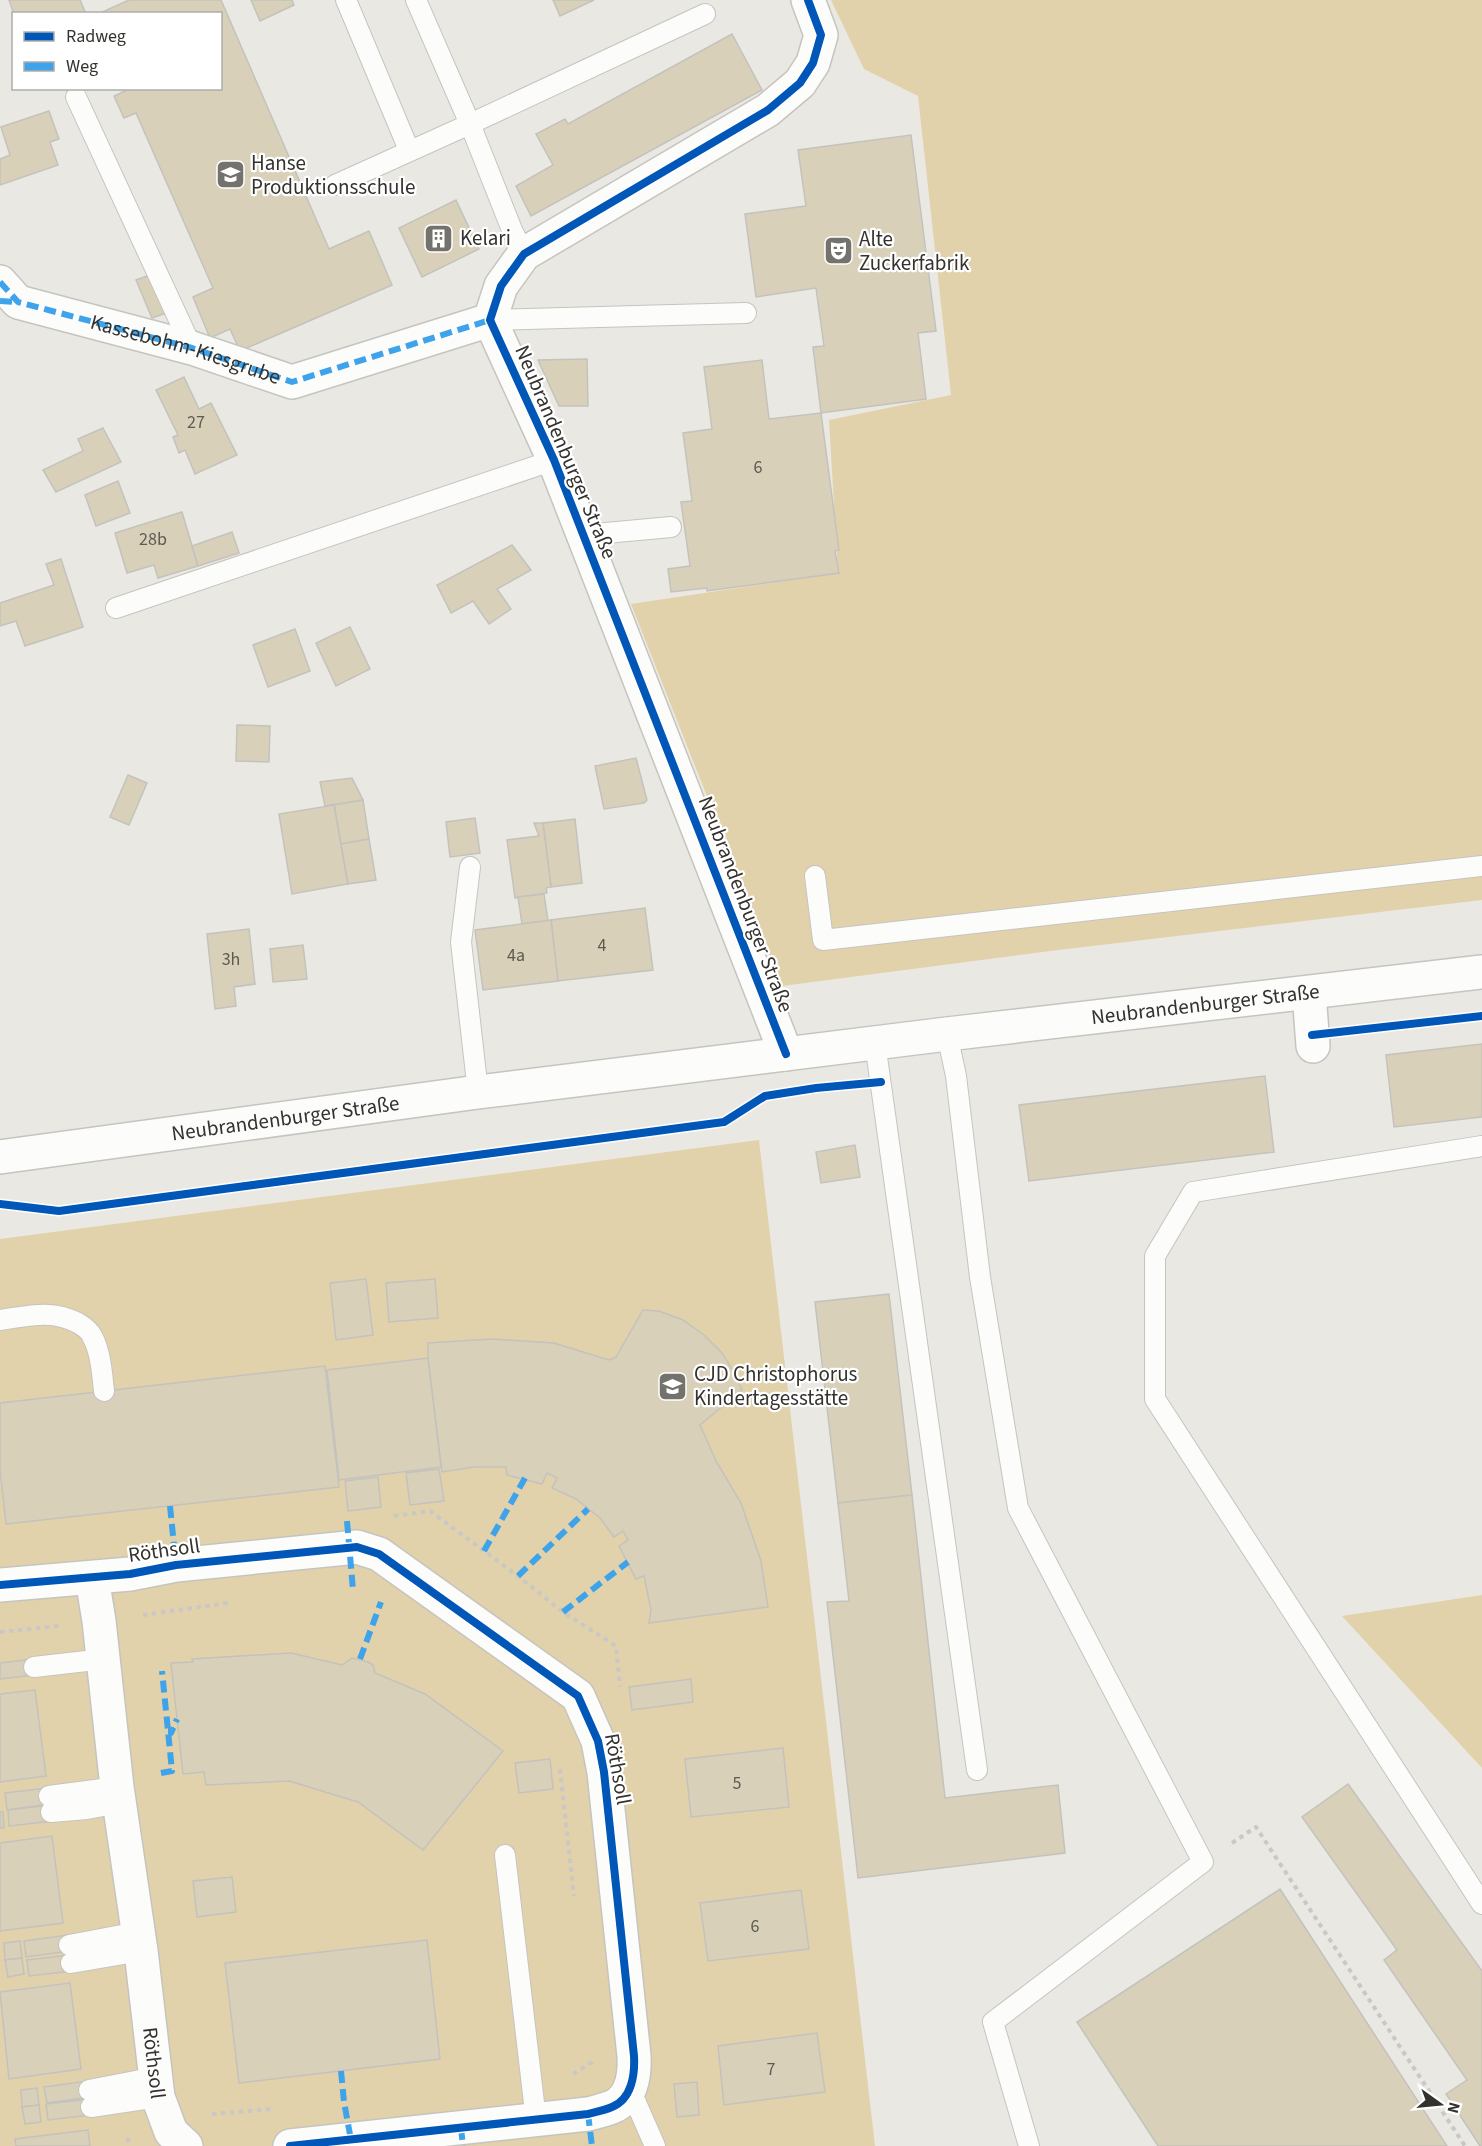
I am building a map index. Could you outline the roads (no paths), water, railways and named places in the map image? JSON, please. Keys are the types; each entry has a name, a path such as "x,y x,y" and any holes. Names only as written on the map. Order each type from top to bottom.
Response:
{"street":[{"path":"490,320 501,286 524,254 768,110 800,83 813,63 820,34 808,0"},
{"name":"Kassebohm-Kiesgrube","path":"6,295 192,348 292,382 490,320"},
{"name":"Neubrandenburger Straße","path":"490,320 554,460 786,1054"},
{"name":"Neubrandenburger Straße","path":"0,1157 478,1092 947,1034 1482,972"},
{"path":"1309,993 1313,1046"},
{"name":"Röthsoll","path":"0,1585 130,1574 176,1565 357,1547 379,1554 578,1696 598,1741 604,1772 634,2056 635,2072 630,2090"},
{"name":"Röthsoll","path":"92,1578 157,2087 175,2142"},
{"path":"290,2146 588,2114 615,2107 630,2090"}],"lane":[{"path":"346,0 409,150"},
{"path":"416,0 524,254"},
{"path":"335,185 705,14"},
{"path":"76,97 192,348"},
{"path":"490,320 746,312"},
{"path":"116,608 554,460"},
{"path":"584,535 671,527"},
{"path":"815,876 823,940 1482,866"},
{"path":"470,867 460,942 478,1092"},
{"path":"947,1034 956,1076 980,1277 1018,1508 1203,1862 993,2022 1029,2146"},
{"path":"875,1043 977,1770"},
{"path":"1482,1146 1193,1192 1155,1256 1155,1399 1482,1904"},
{"path":"0,1320 45,1314 63,1316 82,1325 92,1334 99,1355 104,1391"},
{"path":"34,1667 104,1659"},
{"path":"50,1804 87,1809 119,1795"},
{"path":"505,1855 536,2120"},
{"path":"70,1954 139,1942"},
{"path":"90,2099 157,2087"},
{"path":"630,2090 655,2146"}],"place":[{"name":"Hanse Produktionsschule","path":"230,175"},
{"name":"Kelari","path":"439,238"},
{"name":"Alte Zuckerfabrik","path":"838,251"},
{"name":"CJD Christophorus Kindertagesstätte","path":"673,1386"}]}
